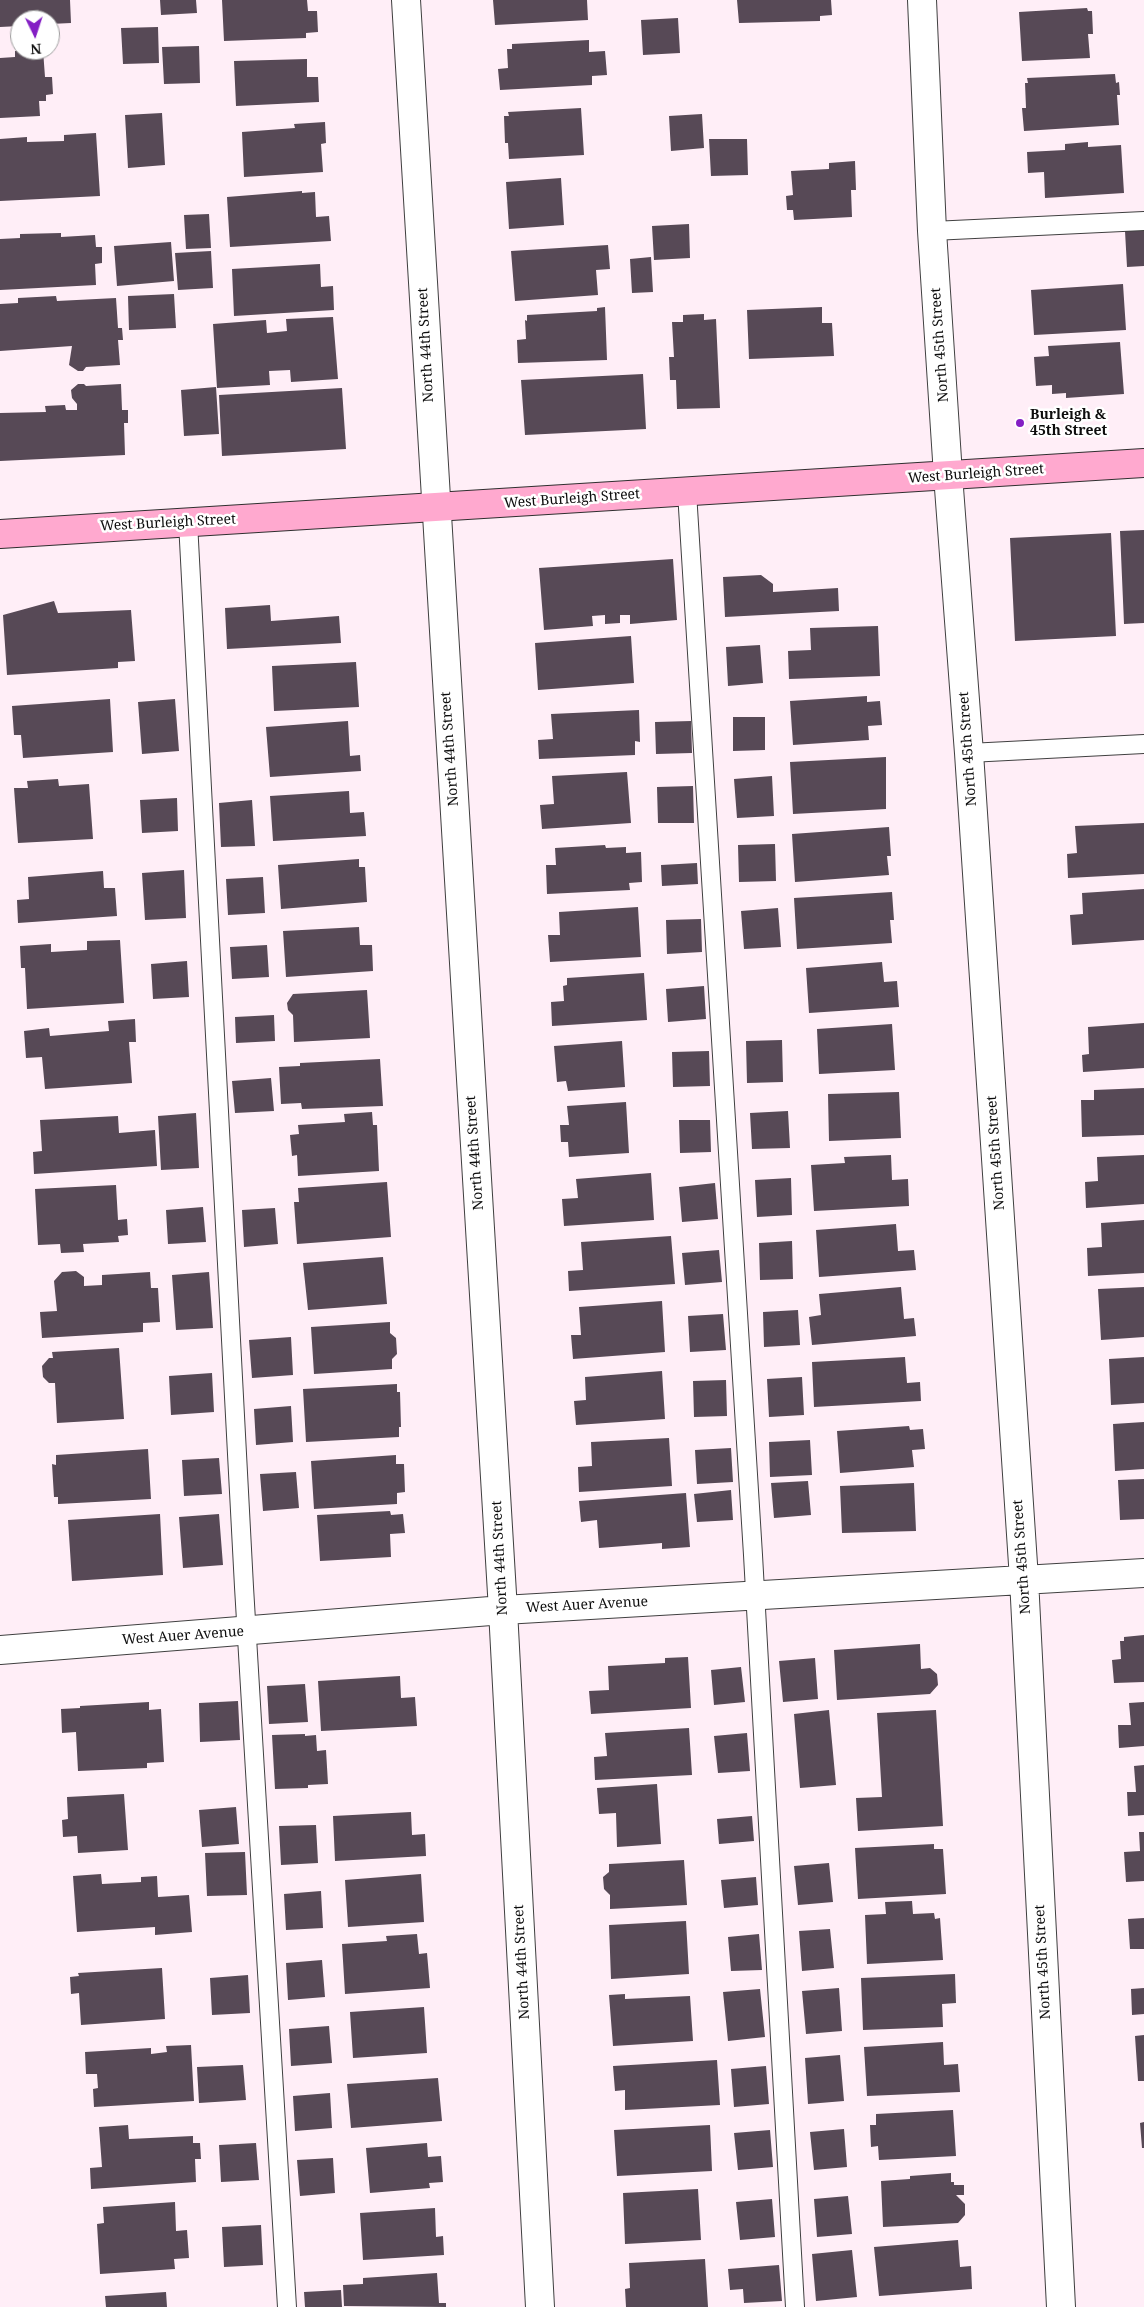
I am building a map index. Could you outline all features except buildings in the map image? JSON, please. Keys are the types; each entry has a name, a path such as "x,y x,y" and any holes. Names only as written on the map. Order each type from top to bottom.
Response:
{"main road":[{"name":"West Burleigh Street","path":"0,534 1144,463"}],"street":[{"name":"North 44th Street","path":"406,0 435,507 504,1610 540,2307"},
{"name":"North 45th Street","path":"922,0 932,231 1024,1579 1061,2307"},
{"name":"West Auer Avenue","path":"0,1650 504,1610 1144,1572"}],"lane":[{"path":"932,231 1144,221"},
{"path":"687,492 756,1595 795,2307"},
{"path":"188,522 246,1631 287,2307"},
{"path":"969,753 1144,744"}],"place":[{"name":"Burleigh & 45th Street","path":"1020,423"}]}
